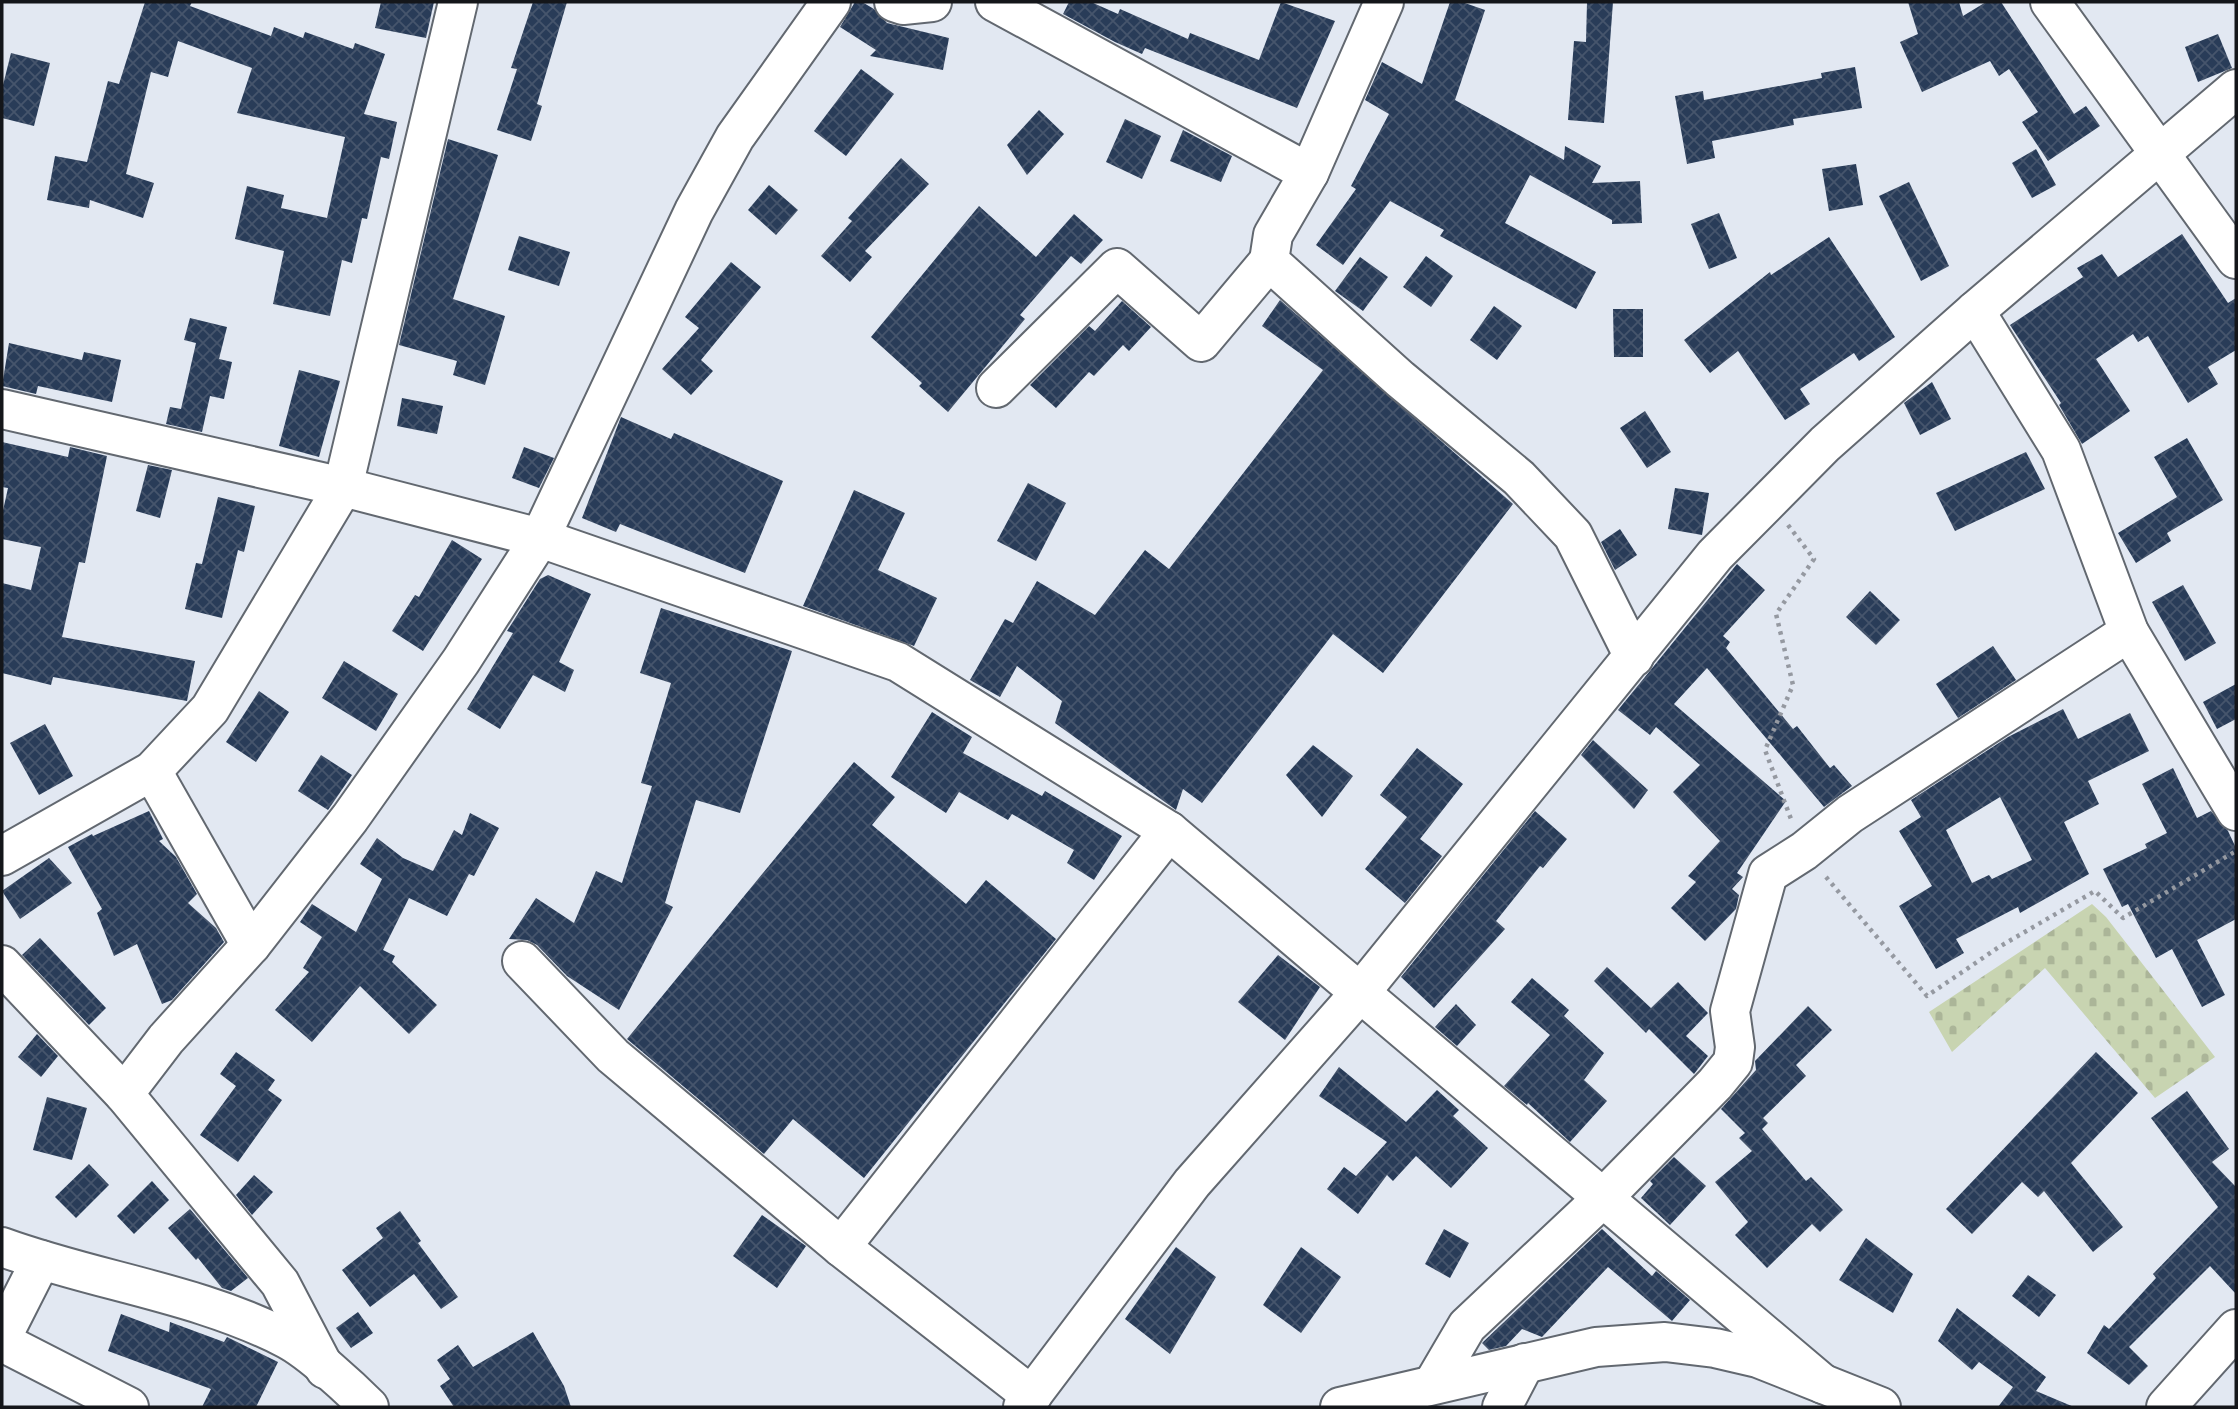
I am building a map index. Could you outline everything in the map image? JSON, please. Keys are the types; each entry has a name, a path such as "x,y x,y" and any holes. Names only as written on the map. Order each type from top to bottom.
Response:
{"street":[{"path":"2,856 152,771 210,709 343,486 458,2"},
{"path":"124,1094 166,1040 251,945 350,818 461,661 540,538 700,201 735,137 831,2"},
{"path":"894,2 903,5 932,2"},
{"path":"995,2 1309,173"},
{"path":"996,388 1117,268 1201,342 1269,261 1273,235 1309,173 1384,2"},
{"path":"2050,2 2236,259"},
{"path":"522,961 612,1056 1027,1401 1192,1183 1359,994 1715,555 1825,444 2160,151 2236,89"},
{"path":"1269,261 1400,379 1519,478 1573,535 1634,657"},
{"path":"1975,311 2061,450 2129,632 2236,811"},
{"path":"2,409 343,486 540,538 898,662 1169,831 1359,994 1604,1197 1814,1396"},
{"path":"1433,1384 1466,1326 1604,1197 1716,1084 1733,1062 1735,1047 1730,1011 1769,874 1804,852 1850,814 2129,632"},
{"path":"152,771 251,945"},
{"path":"841,1247 1169,831"},
{"path":"2,965 124,1094 279,1283 324,1369"},
{"path":"2,1247 41,1261 199,1304 289,1339 369,1407"},
{"path":"41,1261 2,1339 129,1407"},
{"path":"2166,1407 2236,1329"},
{"path":"1340,1407 1596,1347 1665,1342 1715,1348 1758,1358 1814,1396 1881,1407"},
{"path":"1502,1407 1525,1363"}],"path":[{"path":"1769,500 1814,559 1776,614 1793,685 1765,750 1804,852 1927,996 2000,947 2095,891 2123,918 2236,851"}],"green space":[{"path":"2092,904 2106,917 2215,1057 2155,1098 2045,968 1952,1052 1929,1012"}],"building":[{"path":"145,2 192,2 190,6 271,36 274,27 303,38 305,32 353,49 355,43 385,54 364,114 397,122 389,159 381,157 367,219 362,218 352,263 342,260 330,316 273,304 284,251 235,239 247,186 284,195 281,208 327,218 345,137 237,113 252,68 178,41 168,77 151,72 126,174 154,183 143,218 90,200 89,208 47,200 55,156 87,162 108,81 119,84"},
{"path":"381,2 434,2 426,38 375,28"},
{"path":"533,2 567,2 537,104 542,106 531,141 497,130 517,69 511,68"},
{"path":"855,2 862,2 874,9 887,23 949,38 943,70 870,56 876,50 840,27"},
{"path":"1069,2 1091,2 1118,14 1120,9 1188,39 1190,33 1259,60 1281,2 1335,21 1297,108 1145,48 1142,54 1115,42 1063,14"},
{"path":"1450,2 1462,2 1485,10 1455,100 1564,160 1565,146 1601,166 1592,183 1640,181 1642,223 1612,224 1612,220 1530,175 1505,223 1596,272 1576,309 1440,236 1444,230 1390,201 1343,265 1316,245 1356,189 1351,186 1389,114 1365,100 1382,62 1422,84"},
{"path":"1587,2 1613,2 1604,123 1568,120 1574,41 1586,42"},
{"path":"1908,2 1959,2 1963,16 1986,2 2001,2 2074,114 2086,106 2100,126 2048,161 2022,122 2038,112 2009,69 1999,76 1990,61 1922,92 1900,42 1918,34"},
{"path":"2218,34 2232,68 2198,82 2185,47"},
{"path":"11,53 50,63 34,126 2,118 2,89"},
{"path":"1855,67 1862,108 1793,119 1794,125 1712,141 1715,158 1687,164 1675,96 1703,91 1704,100 1822,78 1821,73"},
{"path":"861,69 894,94 846,156 814,131"},
{"path":"1039,110 1064,134 1027,175 1007,145"},
{"path":"1125,119 1161,136 1142,179 1106,162"},
{"path":"1183,130 1232,156 1221,182 1170,161"},
{"path":"448,139 498,155 453,299 505,316 485,385 453,375 457,361 399,345"},
{"path":"2036,149 2056,185 2032,198 2012,163"},
{"path":"901,158 929,184 865,251 872,257 850,282 821,256 852,221 848,218"},
{"path":"1856,164 1863,205 1829,211 1822,169"},
{"path":"1909,182 1949,266 1921,281 1879,196"},
{"path":"769,185 798,210 776,235 748,210"},
{"path":"979,206 1036,257 1074,214 1103,240 1081,264 1071,256 1020,315 1025,319 948,412 919,386 922,383 871,337"},
{"path":"1719,213 1737,258 1709,269 1691,224"},
{"path":"2182,234 2228,303 2236,298 2236,350 2208,367 2218,384 2188,403 2148,336 2138,342 2133,334 2096,359 2130,411 2082,444 2059,405 2061,403 2010,325 2083,277 2077,268 2102,254 2118,277"},
{"path":"519,236 570,252 559,286 508,270"},
{"path":"1829,237 1895,337 1859,361 1854,353 1800,389 1810,404 1785,420 1738,351 1710,373 1684,340 1770,272 1771,275"},
{"path":"1426,256 1453,276 1431,307 1403,287"},
{"path":"1360,257 1388,277 1363,311 1335,291"},
{"path":"731,262 761,287 701,360 713,371 691,395 662,369 699,328 685,317"},
{"path":"1280,300 1513,504 1383,673 1333,634 1202,803 1183,789 1176,810 1055,723 1062,701 1017,666 1000,697 970,680 1005,619 1013,623 1037,581 1095,615 1145,550 1169,569 1323,370 1262,326"},
{"path":"1122,301 1151,327 1129,351 1123,345 1094,376 1089,372 1056,408 1030,385 1089,326 1095,331"},
{"path":"1494,306 1522,326 1497,360 1470,340"},
{"path":"1613,309 1643,309 1643,357 1614,357"},
{"path":"190,318 227,327 219,359 232,362 224,399 210,396 202,432 166,424 170,407 181,409 196,343 184,340"},
{"path":"9,343 82,360 84,352 121,360 112,402 38,386 36,394 2,386"},
{"path":"299,370 340,381 319,457 279,446"},
{"path":"1932,382 1951,419 1920,435 1904,403"},
{"path":"402,398 443,406 437,434 397,426"},
{"path":"1645,411 1671,452 1647,468 1620,428"},
{"path":"621,417 671,439 674,433 783,481 745,573 620,524 616,532 582,518"},
{"path":"2187,438 2223,500 2167,533 2171,541 2136,563 2118,533 2177,497 2154,457"},
{"path":"2,442 68,457 70,447 107,456 85,563 79,562 62,637 195,661 187,701 53,677 51,685 2,673 2,583 31,590 41,547 2,539 2,515 8,488 2,487"},
{"path":"524,447 554,458 539,488 512,478"},
{"path":"2026,452 2045,489 1955,531 1936,493"},
{"path":"148,465 172,470 160,518 136,511"},
{"path":"1028,483 1066,503 1036,561 997,541"},
{"path":"1675,488 1709,493 1702,535 1668,529"},
{"path":"854,490 905,513 878,570 937,598 914,646 803,606"},
{"path":"218,497 255,506 244,552 238,550 222,618 185,609 196,563 202,564"},
{"path":"1620,529 1637,555 1615,570 1601,542"},
{"path":"452,540 482,559 423,651 392,631 415,595 419,597"},
{"path":"1737,564 1765,590 1723,636 1730,642 1726,648 1793,729 1797,726 1830,768 1834,765 1852,786 1824,807 1707,668 1674,704 1786,801 1737,873 1743,877 1732,889 1739,895 1736,909 1705,941 1671,908 1696,882 1688,876 1720,841 1673,792 1700,765 1656,727 1650,735 1618,710"},
{"path":"548,575 591,594 559,662 574,670 565,692 533,675 500,729 467,709 513,633 507,631 540,579"},
{"path":"2183,585 2216,643 2185,661 2152,602"},
{"path":"1870,591 1900,620 1876,645 1846,617"},
{"path":"661,608 792,651 740,813 696,800 665,903 673,907 619,1010 567,976 537,945 527,940 509,939 536,898 574,923 596,871 622,883 652,786 641,783 671,683 640,673"},
{"path":"1993,646 2016,680 1958,718 1936,684"},
{"path":"344,661 398,694 376,731 322,698"},
{"path":"2236,684 2236,719 2217,729 2203,702"},
{"path":"259,691 289,712 256,762 226,742"},
{"path":"2063,709 2078,739 2130,713 2149,751 2088,781 2099,804 2064,822 2089,874 2020,913 2018,907 1956,939 1964,953 1936,969 1899,906 1932,886 1899,831 1921,817 1911,800 2008,737","holes":["2000,797 2032,860 1992,879 1989,875 1972,883 1946,830"]},
{"path":"932,712 972,737 963,753 1042,796 1045,791 1122,836 1094,880 1067,863 1074,850 1012,814 1008,820 959,792 946,813 891,777"},
{"path":"45,724 73,776 39,795 10,743"},
{"path":"1593,740 1648,790 1634,809 1581,755"},
{"path":"1313,745 1353,776 1322,817 1286,775"},
{"path":"1417,748 1463,784 1420,839 1442,856 1405,903 1365,869 1407,817 1380,795"},
{"path":"321,755 352,775 328,810 298,791"},
{"path":"854,762 895,797 872,825 966,904 986,880 1056,939 864,1178 793,1119 764,1154 627,1039"},
{"path":"2173,768 2197,818 2211,811 2228,831 2236,848 2236,919 2197,940 2225,995 2202,1007 2172,949 2156,958 2128,904 2122,907 2103,869 2147,848 2145,844 2167,833 2142,784"},
{"path":"149,811 163,839 159,841 176,857 197,894 188,903 216,928 224,942 172,1000 162,1004 137,944 114,956 97,913 102,909 68,847 92,834 93,836"},
{"path":"1535,811 1567,839 1543,868 1540,866 1496,921 1505,929 1434,1008 1401,977"},
{"path":"470,813 499,828 474,876 469,874 447,916 409,898 383,950 395,956 392,962 437,1005 409,1034 360,986 312,1042 275,1010 309,972 303,968 322,937 300,922 312,904 356,932 382,879 360,864 377,838 403,858 433,871 454,830 462,835"},
{"path":"49,858 72,883 20,919 2,891"},
{"path":"40,938 106,1008 89,1025 22,955"},
{"path":"1278,955 1320,987 1285,1040 1238,1002"},
{"path":"1607,967 1651,1008 1678,982 1708,1013 1686,1036 1708,1056 1694,1074 1649,1029 1646,1033 1594,981"},
{"path":"1532,978 1569,1010 1564,1016 1604,1053 1584,1080 1607,1101 1570,1142 1528,1103 1527,1105 1504,1086 1550,1035 1511,1002"},
{"path":"1456,1004 1476,1025 1457,1046 1435,1027"},
{"path":"1808,1006 1832,1030 1796,1065 1806,1076 1763,1118 1768,1123 1762,1129 1806,1181 1811,1177 1843,1210 1820,1232 1812,1224 1767,1268 1735,1235 1748,1222 1715,1182 1752,1151 1739,1138 1745,1133 1721,1109 1756,1070 1755,1061"},
{"path":"37,1034 58,1056 41,1077 18,1057"},
{"path":"236,1052 275,1080 268,1090 282,1100 238,1162 200,1135 236,1086 220,1074"},
{"path":"2096,1052 2138,1093 2071,1163 2123,1227 2093,1252 2044,1191 2038,1197 2022,1182 1972,1234 1946,1209"},
{"path":"1339,1067 1406,1122 1437,1090 1459,1110 1453,1116 1488,1148 1451,1188 1416,1156 1393,1181 1387,1175 1358,1214 1327,1189 1344,1167 1356,1176 1387,1142 1319,1096"},
{"path":"2187,1091 2229,1149 2212,1162 2236,1187 2236,1294 2210,1266 2129,1347 2148,1366 2129,1385 2087,1353 2104,1325 2109,1329 2156,1278 2153,1274 2218,1207 2151,1118"},
{"path":"47,1097 87,1108 72,1160 33,1150"},
{"path":"1674,1157 1706,1186 1670,1225 1641,1198 1653,1184 1650,1181"},
{"path":"89,1164 109,1185 76,1218 55,1197"},
{"path":"254,1175 273,1192 252,1215 236,1195"},
{"path":"152,1181 169,1200 134,1234 117,1216"},
{"path":"190,1209 248,1278 231,1291 222,1288 198,1258 196,1260 168,1228"},
{"path":"400,1211 421,1241 418,1243 458,1297 441,1309 414,1274 370,1307 342,1270 383,1238 376,1228"},
{"path":"762,1215 806,1246 777,1288 733,1256"},
{"path":"1444,1229 1469,1243 1450,1278 1425,1264"},
{"path":"1602,1229 1652,1276 1656,1271 1690,1300 1672,1321 1608,1267 1542,1337 1522,1329 1506,1346 1489,1350 1482,1343"},
{"path":"1866,1238 1913,1274 1893,1313 1839,1280"},
{"path":"1176,1247 1216,1277 1170,1354 1125,1319"},
{"path":"1301,1247 1341,1277 1301,1333 1263,1305"},
{"path":"2028,1275 2056,1295 2039,1317 2012,1296"},
{"path":"1957,1308 2046,1377 2036,1391 2074,1407 1998,1407 2013,1387 1979,1362 1972,1370 1938,1341"},
{"path":"358,1312 373,1333 351,1348 336,1328"},
{"path":"121,1314 169,1332 170,1322 224,1342 227,1337 278,1362 256,1407 202,1407 211,1389 108,1351"},
{"path":"533,1332 564,1386 571,1407 454,1407 440,1386 450,1379 437,1360 458,1345 473,1367"}]}
